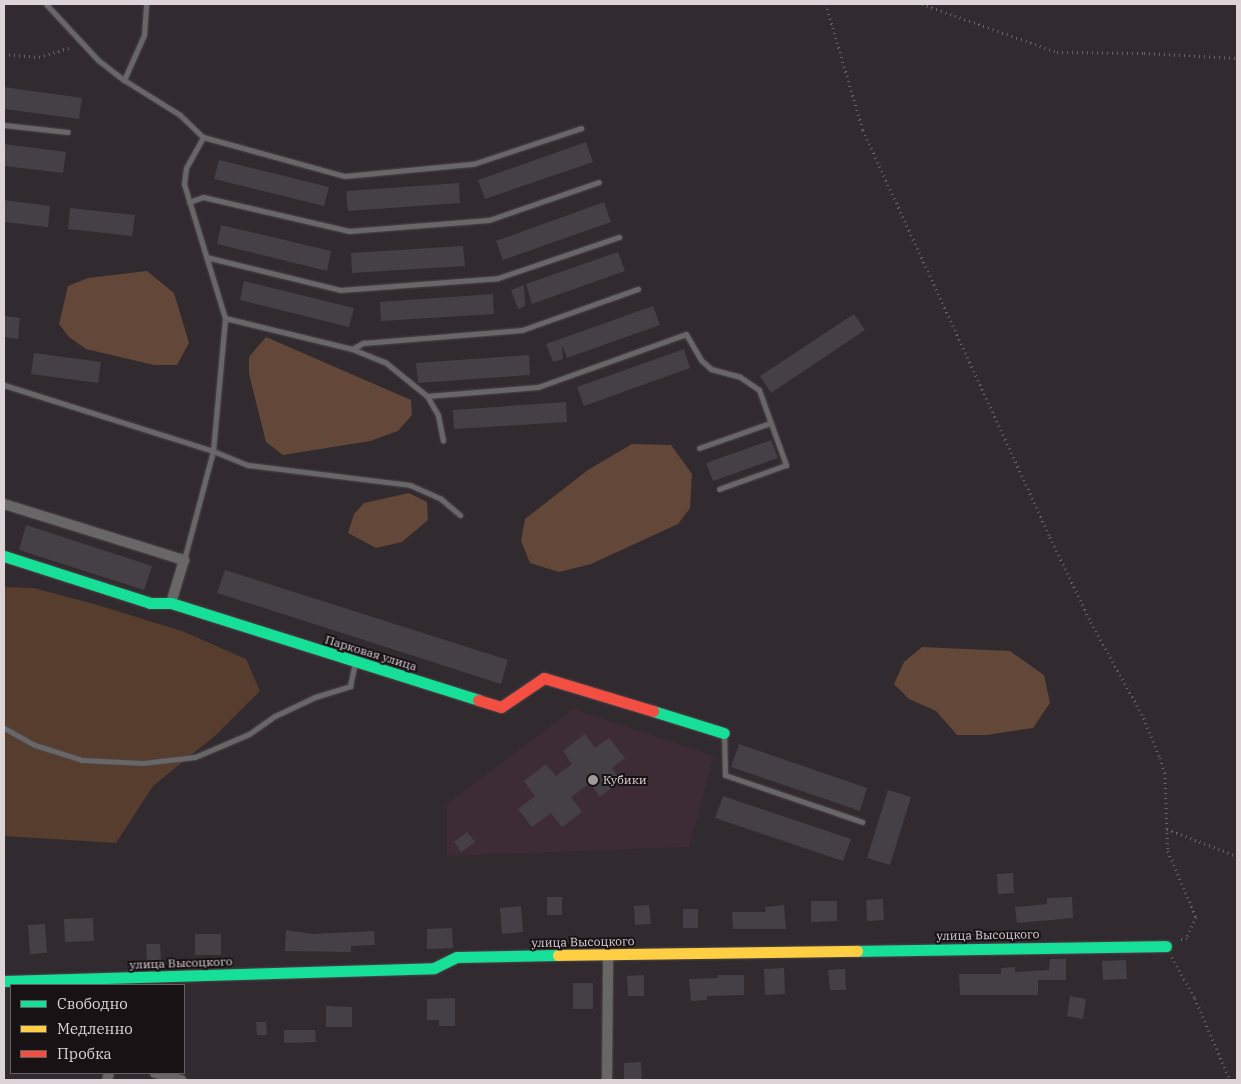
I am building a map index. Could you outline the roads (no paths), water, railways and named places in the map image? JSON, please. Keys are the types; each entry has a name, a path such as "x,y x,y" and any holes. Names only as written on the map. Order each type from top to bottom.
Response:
{"street":[{"path":"4,504 184,560 171,603"},
{"name":"Парковая улица","path":"4,556 150,603 171,603 355,663 501,707 544,678 724,733"},
{"name":"улица Высоцкого","path":"4,981 116,982 434,968 457,957 1166,946"},
{"path":"607,1080 608,956"},
{"path":"159,1074 182,1080"}],"lane":[{"path":"46,4 98,60 124,80 180,115 203,136 345,176 473,164 582,128"},
{"path":"124,80 144,35 146,4"},
{"path":"4,125 68,132"},
{"path":"184,560 213,451 226,318 184,184 186,168 203,136"},
{"path":"189,202 204,197 349,231 489,220 599,182"},
{"path":"206,256 340,290 498,278 619,237"},
{"path":"352,349 363,343 522,330 638,289"},
{"path":"226,318 352,349 386,362 427,396 438,415 443,441"},
{"path":"427,396 538,387 686,334 701,360 711,369 740,377 759,390 786,465 719,489"},
{"path":"4,385 213,451 248,465 410,485 441,499 460,515"},
{"path":"699,448 770,422"},
{"path":"4,728 35,745 82,760 143,763 195,757 249,734 275,716 314,697 350,686 355,663"},
{"path":"724,733 725,775 862,822"}],"place":[{"name":"Кубики","path":"593,780"}]}
